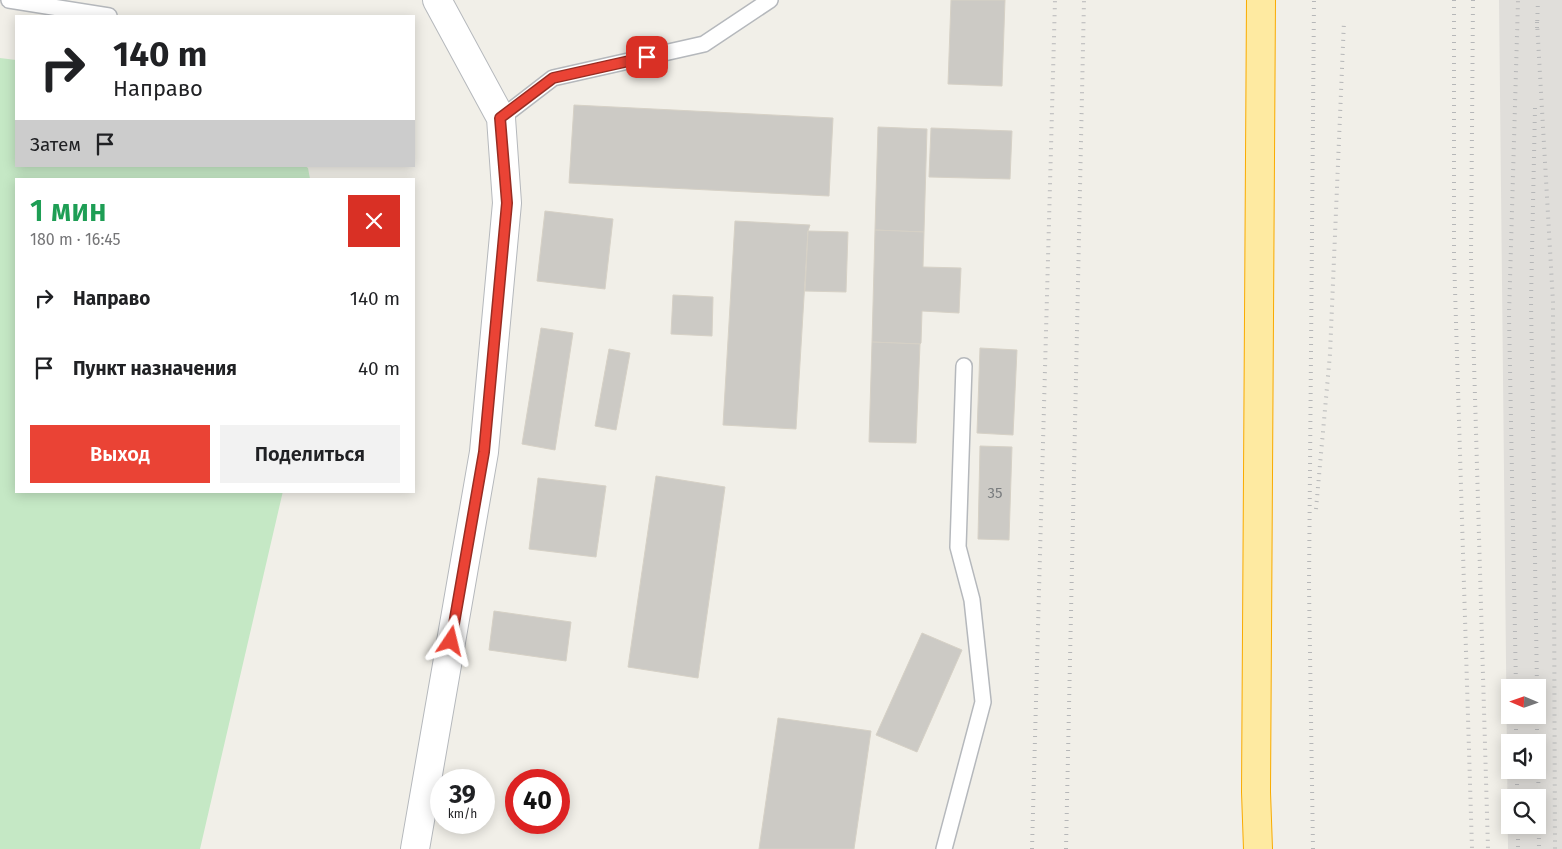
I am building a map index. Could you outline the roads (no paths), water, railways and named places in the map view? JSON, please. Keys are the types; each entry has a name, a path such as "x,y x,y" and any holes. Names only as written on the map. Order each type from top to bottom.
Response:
{"highway":[{"path":"1258,849 1256,743 1261,0"}],"street":[{"path":"415,849 484,452 507,203 500,118 437,0"}],"lane":[{"path":"9,0 103,15"},
{"path":"500,118 553,78 704,44 770,0"},
{"path":"944,849 983,702 972,600 958,548 964,366"}],"railway":[{"path":"1032,849 1055,0"},
{"path":"1066,849 1084,0"},
{"path":"1313,849 1309,586 1314,0"},
{"path":"1454,0 1454,256 1472,849"},
{"path":"1473,0 1471,258 1488,849"},
{"path":"1516,679 1509,315 1518,0"},
{"path":"1537,28 1538,0"},
{"path":"1316,509 1330,354 1344,21"},
{"path":"1537,22 1553,302 1555,849"},
{"path":"1535,108 1531,301 1537,679"},
{"path":"1516,724 1516,734"},
{"path":"1537,724 1537,734"},
{"path":"1517,779 1517,789"},
{"path":"1538,779 1539,849"},
{"path":"1518,834 1518,849"}]}
